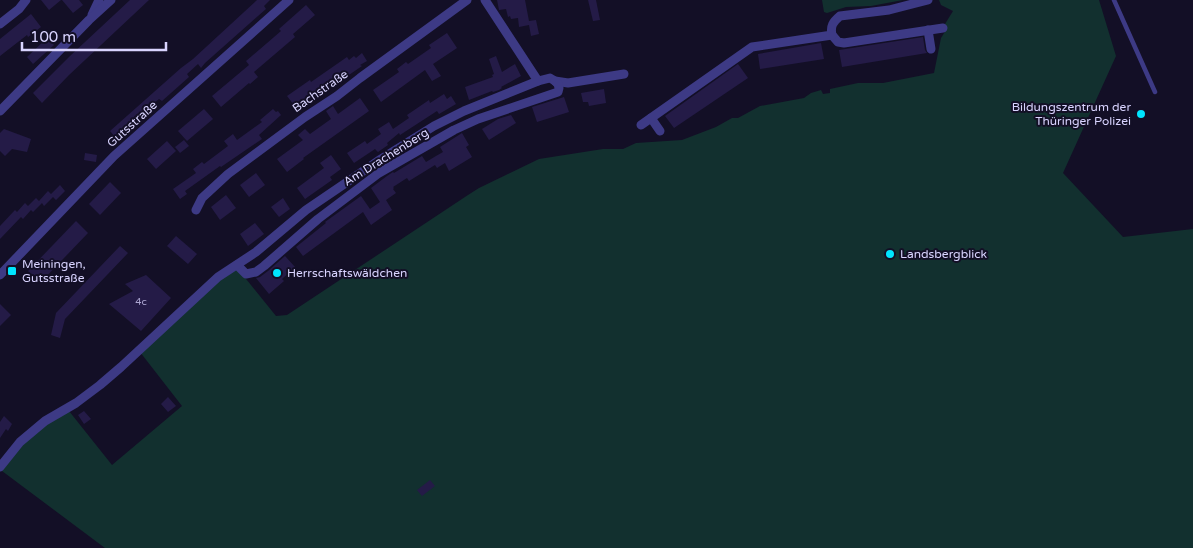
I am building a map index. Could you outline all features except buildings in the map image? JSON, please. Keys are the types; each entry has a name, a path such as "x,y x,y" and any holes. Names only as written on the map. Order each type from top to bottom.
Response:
{"street":[{"path":"0,24 20,9 26,0"},
{"path":"89,20 99,0"},
{"path":"0,111 110,0"},
{"name":"Gutsstraße","path":"0,275 114,156 289,0"},
{"name":"Bachstraße","path":"196,210 202,198 228,174 466,0"},
{"path":"485,0 538,81"},
{"path":"928,0 889,10 840,16 832,25 832,35 838,42 844,43 943,28"},
{"path":"928,30 931,49"},
{"path":"641,125 752,48 832,35"},
{"name":"Am Drachenberg","path":"0,467 20,442 45,421 76,403 121,368 218,277 263,246 306,210 415,137 452,116 538,81 550,78 555,81 568,83 624,74"},
{"name":"Am Drachenberg","path":"237,265 246,274 256,272 318,219 379,173 454,130 478,119 558,92 558,84 555,81"},
{"path":"651,118 660,131"}],"lane":[{"path":"1114,0 1155,92"}],"green space":[{"path":"822,0 903,0 871,6 846,7 827,13 824,12"},
{"path":"939,0 1099,0 1116,56 1063,173 1123,237 1193,229 1193,548 105,548 2,471 22,445 47,424 69,411 112,465 182,406 140,352 219,280 238,269 276,316 287,315 479,188 539,159 603,149 623,149 636,143 682,140 716,127 732,118 738,118 760,106 804,98 811,93 821,90 823,94 830,93 830,89 858,83 883,83 934,73 941,38 946,30 945,24 953,11 941,5"}],"place":[{"name":"Bildungszentrum der Thüringer Polizei","path":"1141,114"},
{"name":"Landsbergblick","path":"890,254"},
{"name":"Meiningen, Gutsstraße","path":"12,271"},
{"name":"Herrschaftswäldchen","path":"277,273"}]}
